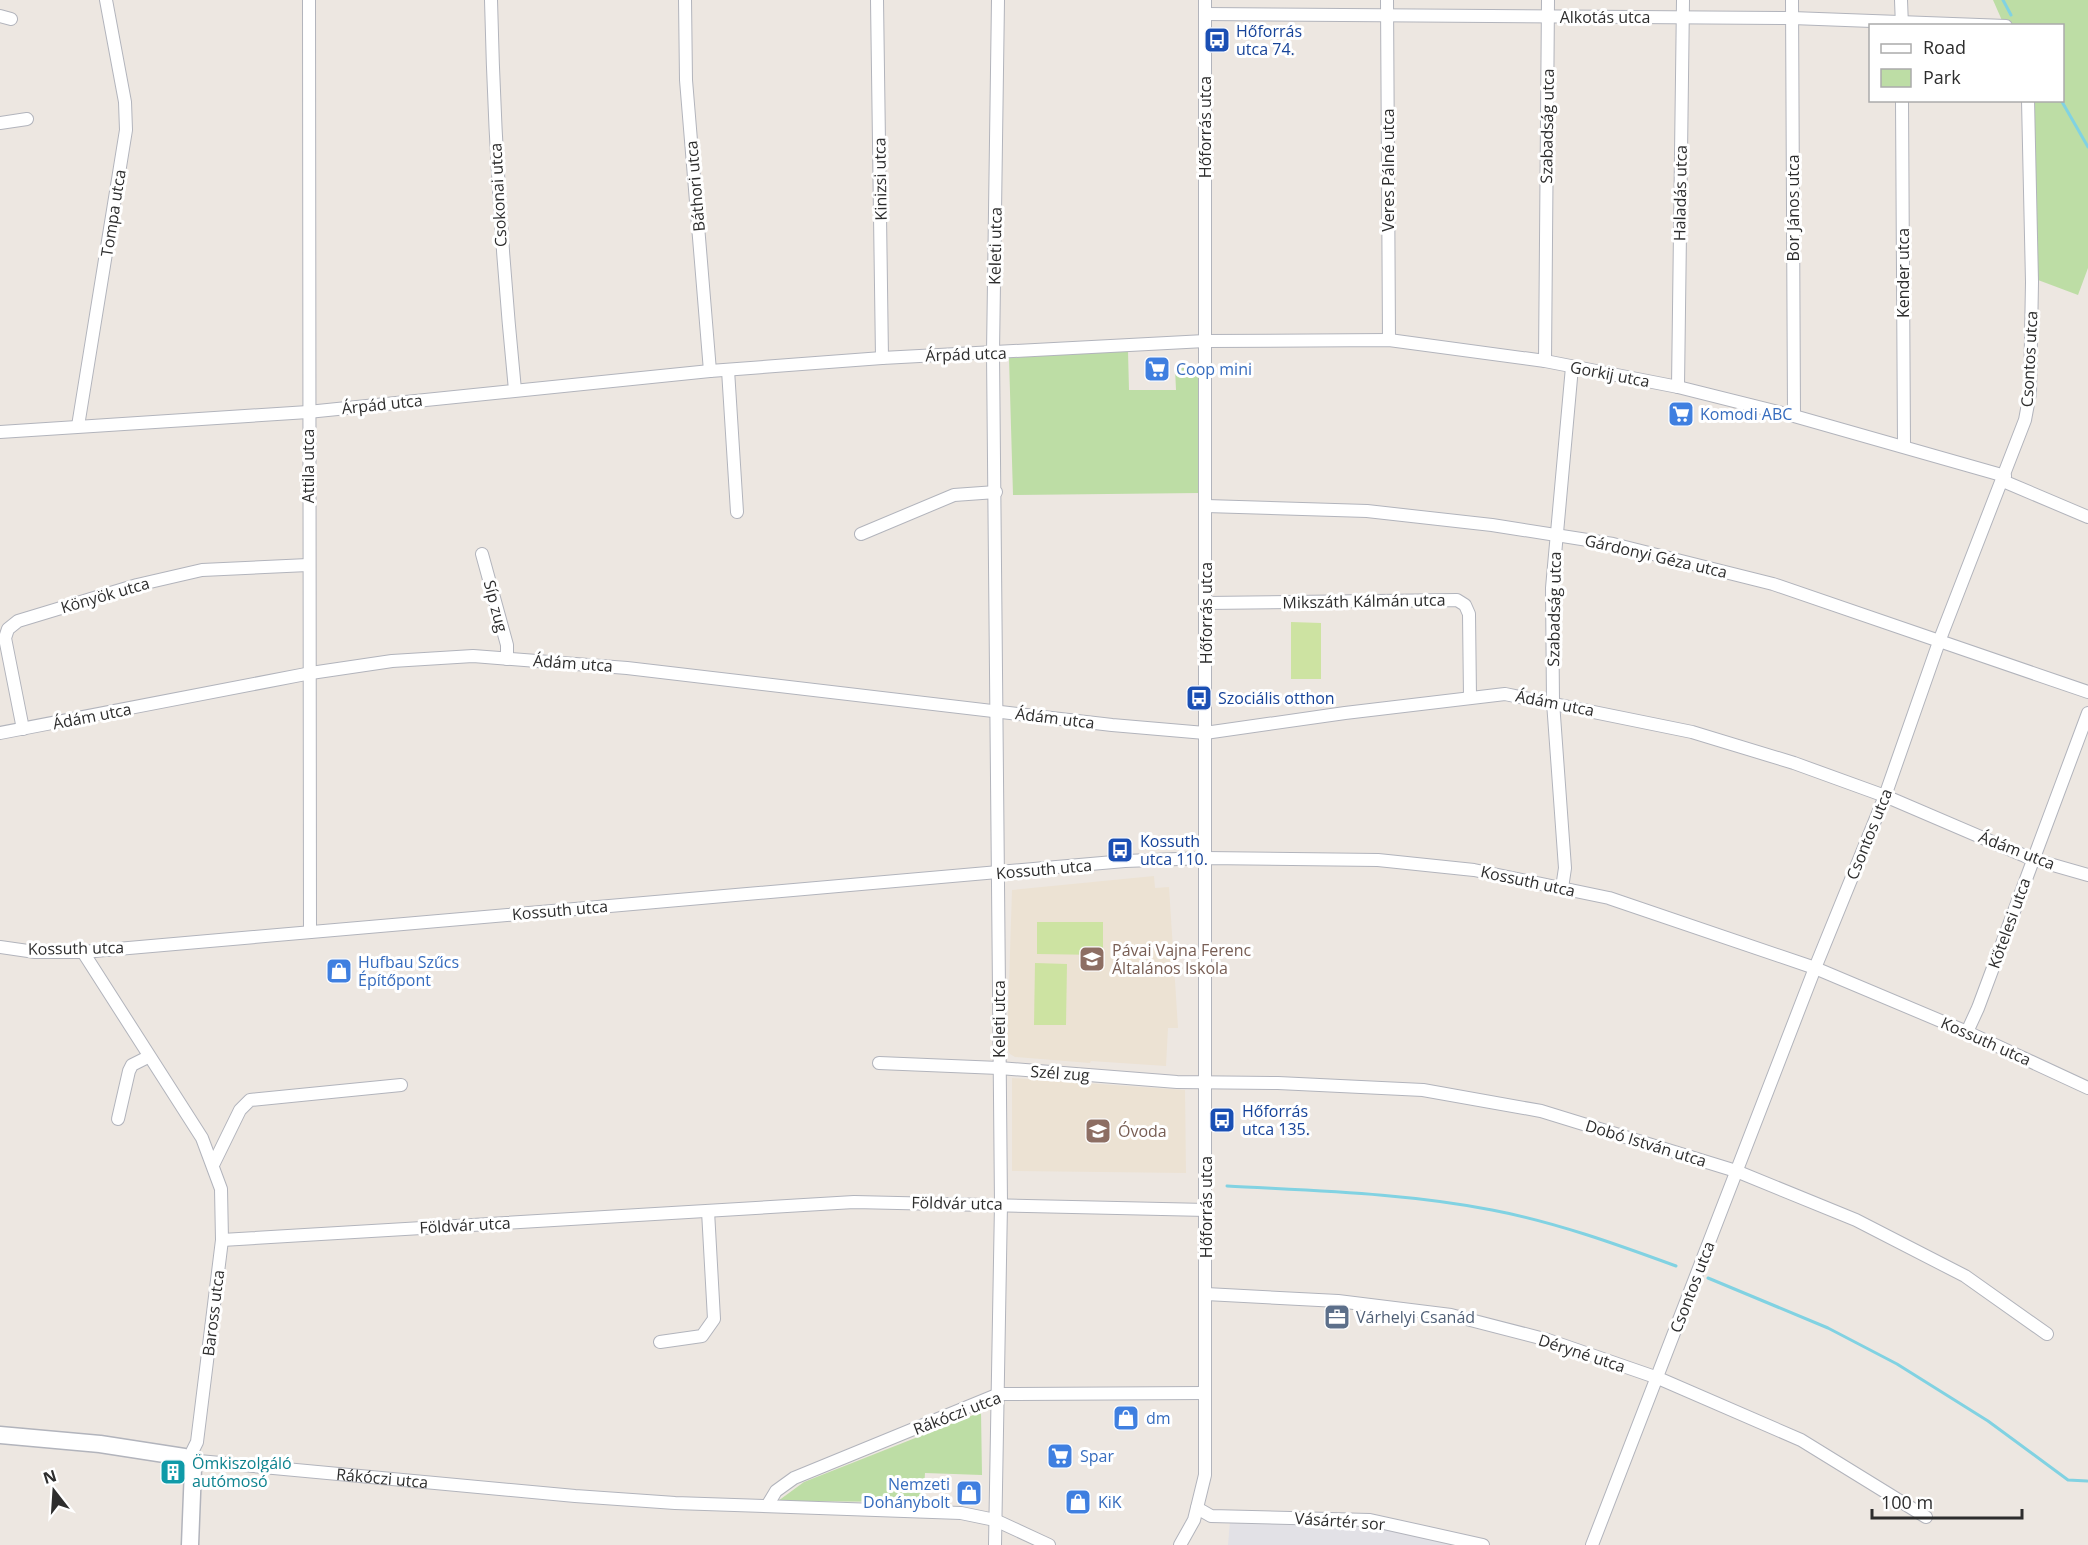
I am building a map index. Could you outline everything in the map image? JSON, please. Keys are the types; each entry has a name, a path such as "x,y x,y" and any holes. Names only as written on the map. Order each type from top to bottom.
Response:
{"main road":[{"name":"Rákóczi utca","path":"0,1435 145,1450 184,1457 188,1460"},
{"path":"188,1460 193,1468 190,1545"}],"street":[{"name":"Tompa utca","path":"78,426 126,130 125,102 106,0"},
{"name":"Attila utca","path":"309,0 310,932"},
{"name":"Csokonai utca","path":"491,0 494,123 502,256 515,390"},
{"name":"Báthori utca","path":"685,0 686,80 710,371"},
{"name":"Kinizsi utca","path":"877,0 882,358"},
{"name":"Keleti utca","path":"994,1545 999,1394 1001,1204 993,353 998,0"},
{"name":"Hőforrás utca","path":"1180,1545 1197,1508 1205,1475 1207,1210 1205,0"},
{"name":"Veres Pálné utca","path":"1387,0 1389,339"},
{"name":"Szabadság utca","path":"1545,361 1548,0"},
{"name":"Haladás utca","path":"1678,387 1683,0"},
{"name":"Bor János utca","path":"1792,0 1794,416"},
{"path":"1901,0 1902,23"},
{"name":"Alkotás utca","path":"1205,14 1792,18 1954,24"},
{"name":"Kender utca","path":"1902,102 1904,446"},
{"name":"Csontos utca","path":"1592,1545 1815,968 1885,796 1940,639 2025,420 2030,393 2032,282 2028,102"},
{"path":"0,123 27,119"},
{"name":"Gorkij utca","path":"1205,341 1389,339 1545,361 1678,387 1904,446 2004,479 2088,517"},
{"name":"Árpád utca","path":"0,432 308,412 710,371 882,358 1205,341"},
{"name":"Szabadság utca","path":"1562,888 1565,868 1553,702 1552,588 1572,367"},
{"path":"728,370 737,512"},
{"path":"861,534 954,495 996,492"},
{"name":"Gárdonyi Géza utca","path":"1206,506 1367,511 1492,525 1613,544 1773,584 1940,639 2088,692"},
{"name":"Síp zug","path":"482,554 507,645 507,658"},
{"name":"Könyök utca","path":"22,729 5,638 8,629 18,621 137,585 202,570 308,566"},
{"name":"Mikszáth Kálmán utca","path":"1206,603 1457,600 1465,605 1469,614 1470,697"},
{"name":"Ádám utca","path":"0,734 311,673 392,661 473,656 627,668 1205,733 1505,694 1692,732 1794,763 1885,796 2032,859 2088,875"},
{"name":"Kötelesi utca","path":"1967,1032 2088,713"},
{"name":"Kossuth utca","path":"0,947 35,952 83,952 1125,861 1205,858 1378,860 1474,870 1609,898 1815,968 1967,1032 2088,1088"},
{"name":"Baross utca","path":"83,952 148,1057 202,1138 214,1163 223,1199 222,1240 197,1442 188,1460"},
{"path":"118,1119 129,1071 137,1062 148,1057"},
{"name":"Szél zug","path":"879,1063 999,1068 1177,1082 1206,1081"},
{"name":"Dobó István utca","path":"1206,1081 1423,1090 1541,1111 1736,1171 1856,1220 1965,1276 2047,1334"},
{"path":"214,1163 240,1110 250,1100 401,1085"},
{"name":"Földvár utca","path":"222,1240 854,1202 1207,1210"},
{"path":"660,1342 702,1336 714,1319 708,1211"},
{"name":"Déryné utca","path":"1206,1294 1338,1301 1451,1315 1548,1340 1658,1378 1801,1440 1926,1517"},
{"name":"Rákóczi utca","path":"767,1506 776,1491 794,1478 999,1394 1205,1393"},
{"name":"Rákóczi utca","path":"188,1460 575,1496 952,1513 995,1520 1049,1545"},
{"name":"Vásártér sor","path":"1197,1508 1211,1516 1370,1520 1483,1545"}],"shaded area":[{"name":"Pávai Vajna Ferenc Általános Iskola","path":"1154,876 1155,888 1169,887 1178,1028 1168,1028 1166,1066 1091,1061 1090,1063 1015,1057 1010,1054 1007,1048 1012,890"},
{"name":"Óvoda","path":"1012,1078 1185,1090 1186,1173 1012,1171"},
{"path":"1230,1521 1372,1527 1454,1545 1228,1545"}],"green space":[{"path":"1993,0 2088,0 2088,268 2078,295 2027,276 2023,102 2064,102 2064,24 2004,24"},
{"path":"1128,351 1129,390 1176,390 1175,368 1199,368 1199,493 1013,495 1009,358"},
{"path":"1291,622 1321,623 1321,679 1291,679"},
{"path":"1037,922 1103,922 1103,955 1037,954"},
{"path":"1035,963 1067,964 1066,1025 1034,1025"},
{"path":"981,1412 982,1475 925,1473 923,1502 778,1501 804,1482"}],"waterway":[{"path":"2003,0 2011,15"},
{"path":"2062,102 2088,147"},
{"path":"1227,1186 1393,1196 1459,1204 1562,1227 1676,1266"},
{"path":"1708,1278 1828,1328 1897,1364 1988,1421 2068,1480 2087,1481"}],"place":[{"name":"Hőforrás utca 74.","path":"1217,40"},
{"name":"Coop mini","path":"1157,369"},
{"name":"Komodi ABC","path":"1681,414"},
{"name":"Szociális otthon","path":"1199,698"},
{"name":"Kossuth utca 110.","path":"1120,850"},
{"name":"Pávai Vajna Ferenc Általános Iskola","path":"1092,959"},
{"name":"Hufbau Szűcs Építőpont","path":"339,971"},
{"name":"Hőforrás utca 135.","path":"1222,1120"},
{"name":"Óvoda","path":"1098,1131"},
{"name":"Várhelyi Csanád","path":"1337,1317"},
{"name":"dm","path":"1126,1418"},
{"name":"Spar","path":"1060,1456"},
{"name":"Ömkiszolgáló autómosó","path":"173,1472"},
{"name":"Nemzeti Dohánybolt","path":"969,1493"},
{"name":"KiK","path":"1078,1502"}]}
